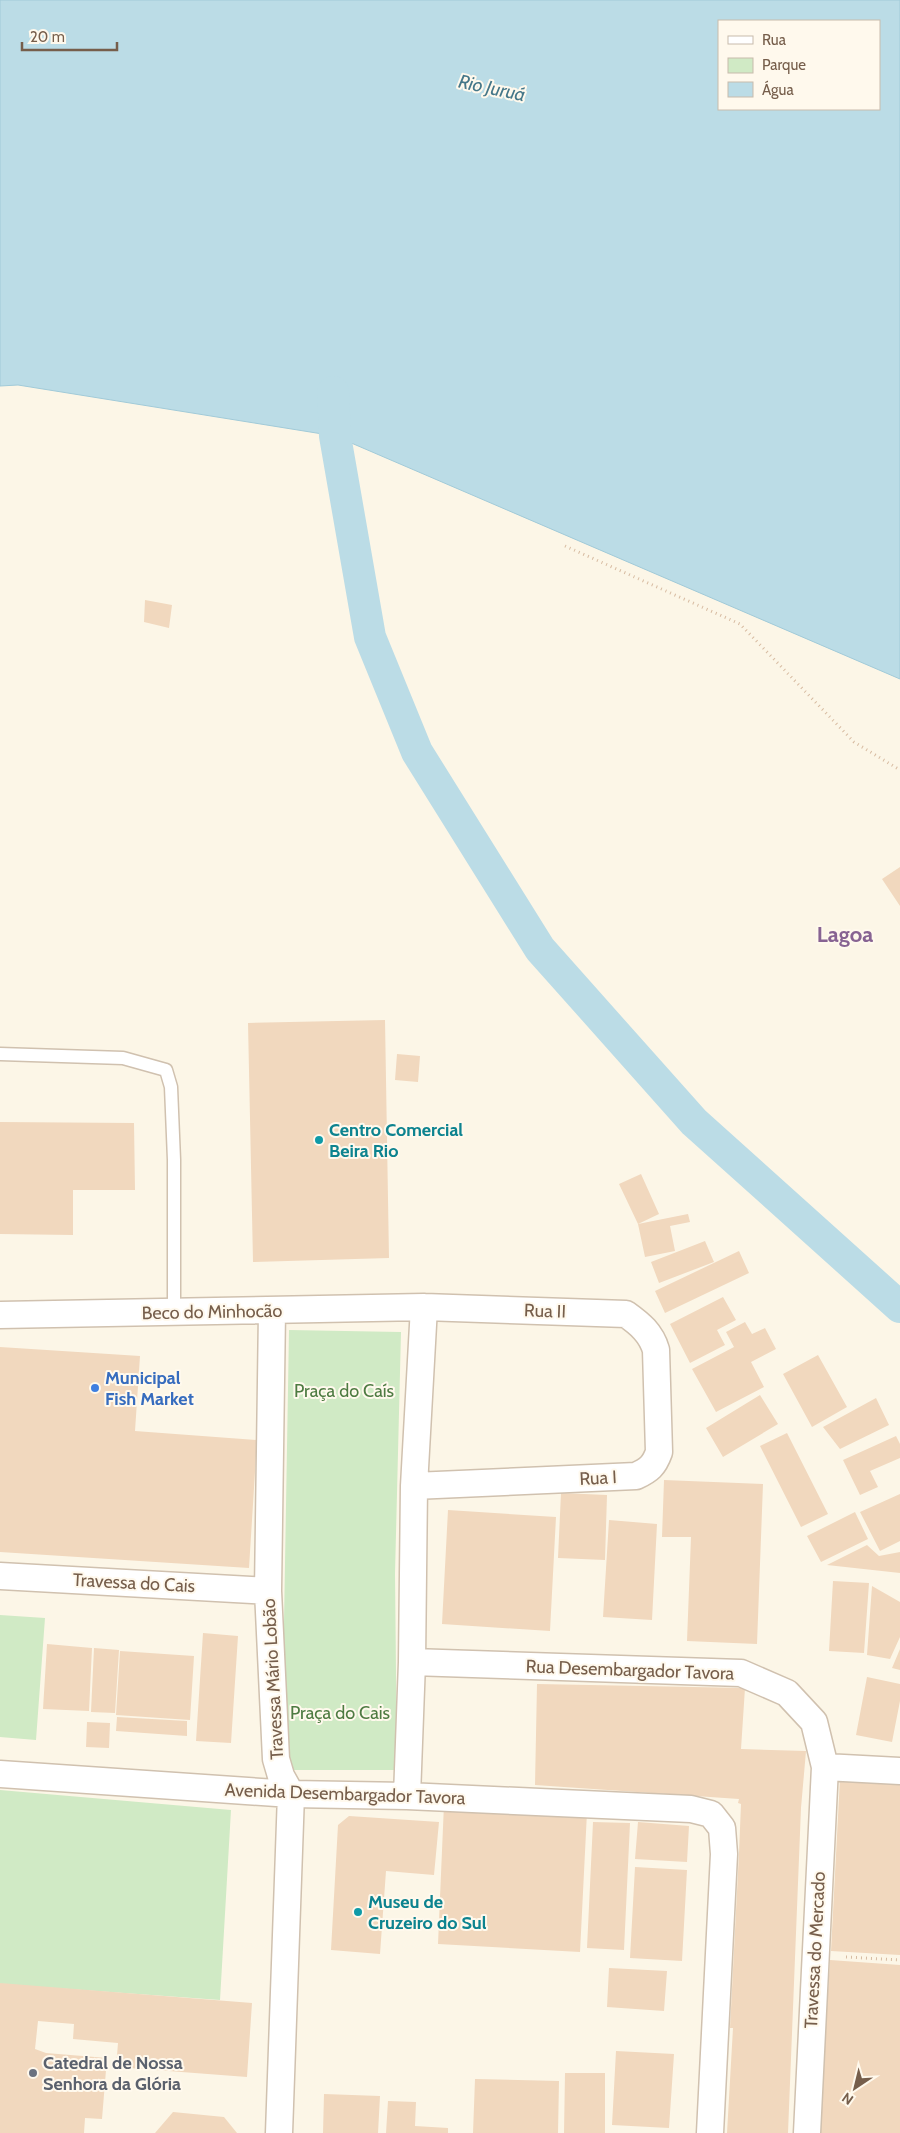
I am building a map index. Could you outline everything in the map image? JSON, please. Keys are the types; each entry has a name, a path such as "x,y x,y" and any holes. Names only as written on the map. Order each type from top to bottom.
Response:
{"street":[{"name":"Beco do Minhocão","path":"0,1315 424,1307"},
{"name":"Rua II","path":"424,1307 626,1314 643,1326 653,1342"},
{"path":"407,1796 412,1662 414,1486 424,1307"},
{"name":"Travessa Mário Lobão","path":"272,1311 268,1591 276,1759 281,1776 291,1794 279,2133"},
{"name":"Rua I","path":"414,1486 636,1476 648,1470 655,1463 659,1452 656,1350 653,1342"},
{"name":"Travessa do Cais","path":"0,1576 268,1591"},
{"name":"Rua Desembargador Tavora","path":"412,1662 741,1673 787,1693 814,1722 825,1767"},
{"path":"825,1767 900,1771"},
{"name":"Travessa do Mercado","path":"807,2133 825,1767"},
{"name":"Avenida Desembargador Tavora","path":"0,1774 291,1794 407,1796 691,1809 711,1814 722,1828 724,1854 710,2133"}],"lane":[{"path":"0,1054 123,1058 166,1070 171,1087 174,1160 174,1313"}],"path":[{"path":"565,546 740,624 854,742 900,770"},
{"path":"815,1955 900,1960"}],"green space":[{"path":"289,1330 401,1332 395,1574 397,1770 285,1770 282,1739"},
{"path":"0,1615 45,1618 36,1740 0,1737"},
{"path":"0,1790 231,1810 220,2000 0,1984"}],"water":[{"name":"Rio Juruá","path":"0,0 900,0 900,679 335,436 18,385 0,386"}],"building":[{"path":"145,600 172,605 169,628 144,622"},
{"path":"900,867 900,906 882,879"},
{"name":"Centro Comercial Beira Rio","path":"385,1020 389,1258 253,1262 248,1023"},
{"path":"397,1054 420,1056 418,1082 395,1080"},
{"path":"0,1122 134,1123 135,1190 73,1190 73,1235 0,1234"},
{"path":"641,1174 659,1214 638,1224 619,1184"},
{"path":"688,1214 690,1222 670,1226 675,1251 645,1257 638,1224"},
{"path":"705,1241 714,1262 659,1283 651,1262"},
{"path":"739,1251 749,1273 665,1313 655,1291"},
{"path":"723,1297 736,1320 717,1330 725,1345 690,1363 670,1324"},
{"path":"745,1322 752,1334 765,1328 776,1349 751,1362 764,1387 716,1412 692,1369 734,1347 726,1332"},
{"path":"0,1347 140,1356 135,1431 257,1440 249,1568 0,1552"},
{"path":"818,1355 847,1407 812,1427 783,1374"},
{"path":"760,1395 778,1424 723,1457 706,1428"},
{"path":"876,1398 889,1425 840,1449 823,1427"},
{"path":"787,1433 828,1514 801,1527 760,1446"},
{"path":"896,1436 900,1444 900,1458 870,1471 878,1487 860,1495 843,1460"},
{"path":"664,1480 763,1484 757,1644 687,1641 691,1537 662,1537"},
{"path":"561,1493 607,1495 605,1560 558,1558"},
{"path":"900,1494 900,1541 880,1551 860,1512"},
{"path":"448,1510 556,1517 550,1631 442,1624"},
{"path":"855,1512 868,1539 821,1562 807,1536"},
{"path":"609,1520 657,1524 652,1620 603,1617"},
{"path":"867,1545 879,1556 900,1552 900,1573 827,1565"},
{"path":"833,1581 869,1583 864,1653 829,1651"},
{"path":"872,1586 900,1602 900,1637 890,1659 867,1655"},
{"path":"203,1633 238,1636 231,1743 196,1741"},
{"path":"47,1644 92,1648 89,1711 43,1709"},
{"path":"94,1648 119,1650 115,1713 91,1712"},
{"path":"900,1649 900,1670 892,1668"},
{"path":"120,1651 194,1656 190,1720 116,1715"},
{"path":"867,1677 900,1684 900,1701 892,1742 856,1735"},
{"path":"537,1684 745,1688 741,1749 806,1751 801,1808 788,2133 727,2133 733,2028 730,2028 741,1804 738,1803 739,1799 535,1785"},
{"path":"117,1717 187,1721 187,1736 116,1731"},
{"path":"87,1722 110,1723 109,1748 86,1747"},
{"path":"840,1778 900,1781 900,1955 831,1951"},
{"path":"444,1804 587,1812 580,1952 438,1944"},
{"name":"Museu de Cruzeiro do Sul","path":"349,1816 439,1822 434,1875 386,1871 380,1954 331,1950 338,1825"},
{"path":"593,1822 630,1823 624,1950 587,1948"},
{"path":"638,1822 689,1826 687,1862 635,1859"},
{"path":"635,1867 687,1870 682,1961 630,1958"},
{"path":"830,1960 900,1965 900,2133 819,2133"},
{"path":"609,1968 667,1971 664,2011 607,2007"},
{"path":"0,1983 252,2003 247,2077 116,2067 118,2043 73,2039 74,2024 38,2021 35,2049 46,2053 107,2058 102,2119 85,2118 84,2133 0,2133"},
{"path":"616,2051 674,2054 669,2128 612,2125"},
{"path":"565,2073 605,2073 605,2133 564,2133"},
{"path":"475,2079 559,2081 558,2133 473,2133"},
{"path":"324,2094 380,2096 378,2133 323,2133"},
{"path":"388,2101 416,2102 415,2126 448,2128 448,2133 386,2133"},
{"path":"173,2112 224,2117 237,2133 155,2133"}],"waterway":[{"path":"333,392 335,436 370,637 417,752 540,949 694,1122 900,1307"}],"place":[{"name":"Centro Comercial Beira Rio","path":"319,1140"},
{"name":"Municipal Fish Market","path":"95,1388"},
{"name":"Museu de Cruzeiro do Sul","path":"358,1912"},
{"name":"Catedral de Nossa Senhora da Glória","path":"33,2073"}],"district":[{"name":"Lagoa","path":"845,934"}],"park label":[{"name":"Praça do Caís","path":"344,1391"},
{"name":"Praça do Cais","path":"340,1713"}]}
